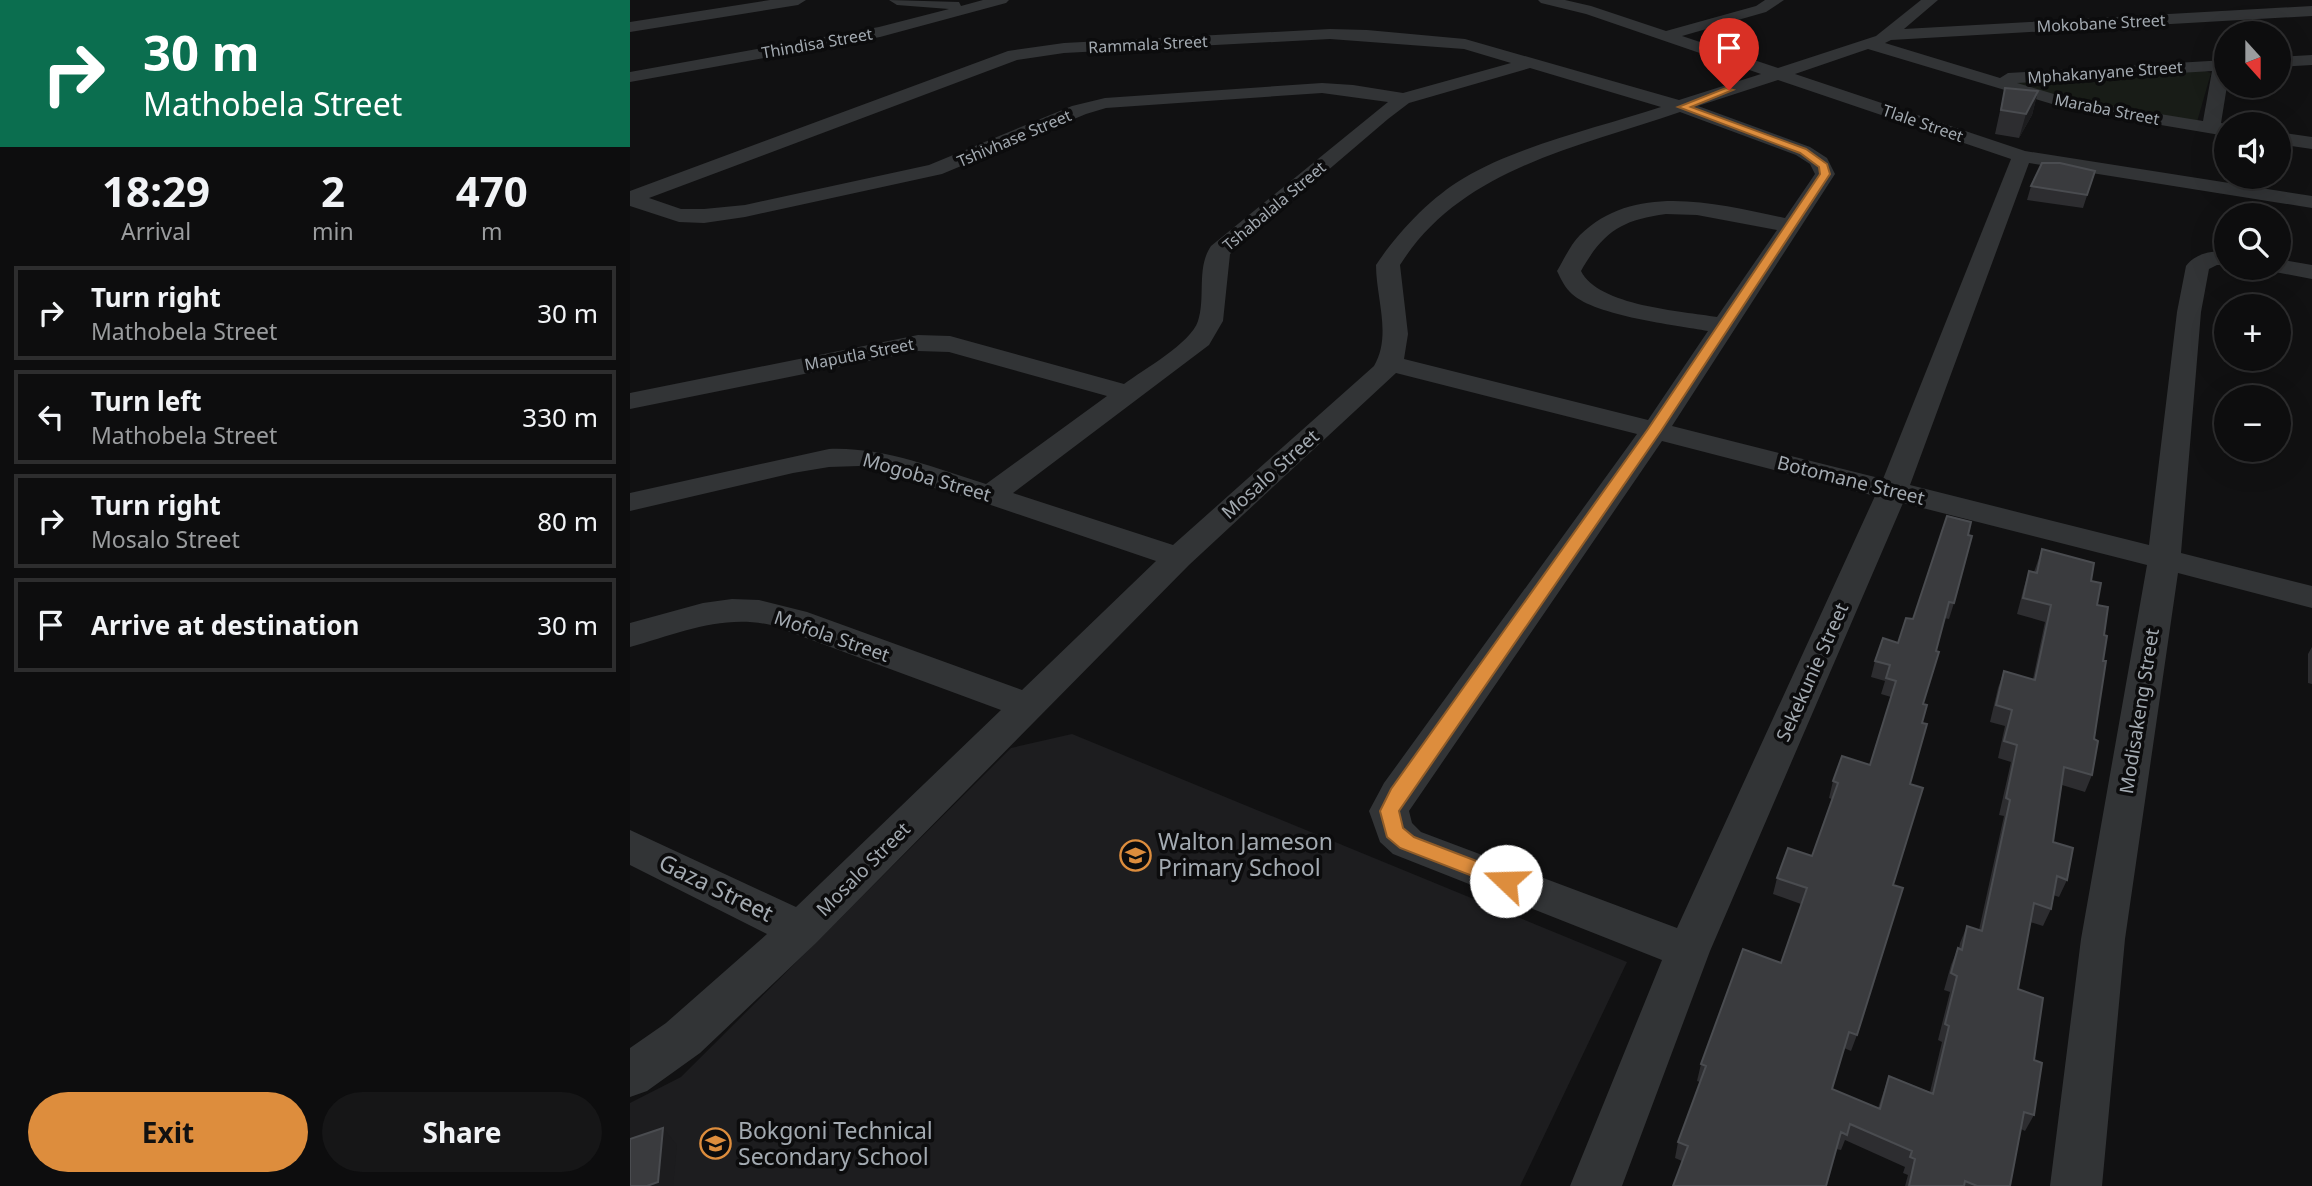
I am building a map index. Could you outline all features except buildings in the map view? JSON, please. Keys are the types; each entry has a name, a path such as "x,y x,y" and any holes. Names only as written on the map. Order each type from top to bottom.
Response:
{"street":[{"path":"630,27 798,0"},
{"path":"897,0 978,7"},
{"name":"Thindisa Street","path":"630,77 888,30 1001,0"},
{"name":"Tlale Street","path":"1546,0 1591,11 2022,156 2312,202"},
{"path":"1666,36 1761,9 1776,0"},
{"path":"1390,363 1394,344 1388,265 1445,200 1460,187 1502,167 1879,39 1930,0"},
{"path":"2296,0 2312,9"},
{"path":"1591,11 1626,3"},
{"name":"Mokobane Street","path":"1879,39 2312,9"},
{"name":"Rammala Street","path":"630,199 998,60 1035,51 1355,34 1454,42 1682,107 1803,151 1824,166 1825,174 1790,226"},
{"name":"Maraba Street","path":"1879,39 1984,80 2086,108 2214,128"},
{"path":"2291,61 2312,60"},
{"name":"Tshabalala Street","path":"990,495 1191,348 1206,332 1210,321 1216,260 1228,242 1381,115 1403,99 1528,63"},
{"name":"Mphakanyane Street","path":"1984,80 2214,66"},
{"name":"Tshivhase Street","path":"630,199 680,215 704,216 745,211 935,170 1079,110 1105,103 1322,89 1353,90 1403,99"},
{"path":"2291,140 2312,143"},
{"name":"Sekekunie Street","path":"1596,1186 1688,951 1893,491 2022,156"},
{"path":"1688,951 1407,843 1394,831 1389,811 1398,794 1654,431 1724,326 1790,226 1701,209 1668,206 1642,209 1616,218 1595,232 1577,253 1569,271 1574,282 1585,292 1607,302 1724,326"},
{"name":"Modisakeng Street","path":"2076,1186 2103,939 2164,559 2189,312 2198,266 2214,258"},
{"path":"2291,268 2312,272"},
{"name":"Maputla Street","path":"630,401 918,343 950,344 1127,393"},
{"name":"Botomane Street","path":"1390,363 2312,597"},
{"name":"Mosalo Street","path":"630,1075 683,1038 801,930 1178,558 1390,363"},
{"name":"Mogoba Street","path":"630,502 793,464 829,458 859,457 881,461 990,495 1178,558"},
{"name":"Mofola Street","path":"630,635 718,612 746,610 769,614 795,620 1028,706"},
{"name":"Gaza Street","path":"630,846 801,930"}],"shaded area":[{"path":"2200,69 2211,73 2197,122 2074,104 2006,82"},
{"name":"Walton Jameson Primary School","path":"1072,734 1627,962 1520,1186 630,1186 630,1103 681,1077 1011,748"}],"place":[{"name":"Walton Jameson Primary School","path":"1135,855"},
{"name":"Bokgoni Technical Secondary School","path":"715,1144"}],"route":[{"path":"1506,881 1407,843 1394,831 1389,811 1398,794 1654,431 1825,174 1824,166 1803,151 1682,107 1729,90"}]}
